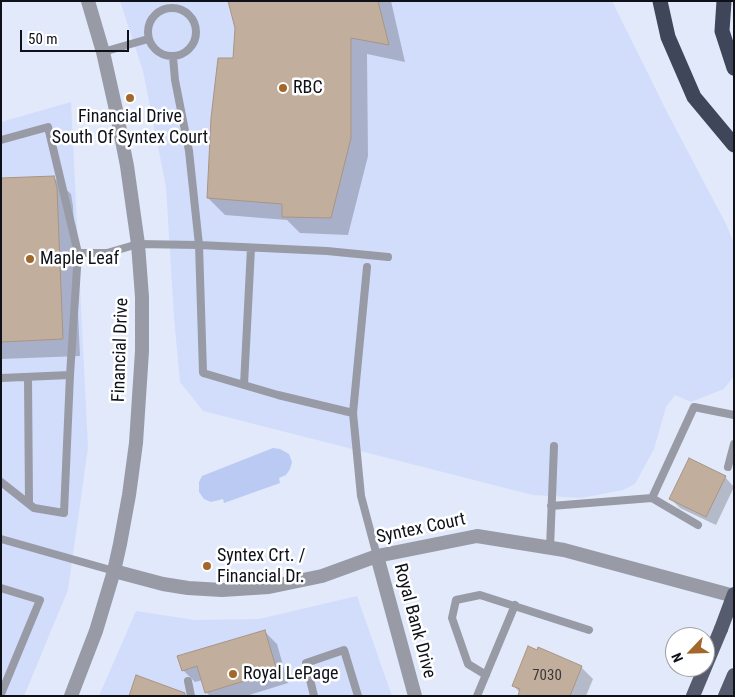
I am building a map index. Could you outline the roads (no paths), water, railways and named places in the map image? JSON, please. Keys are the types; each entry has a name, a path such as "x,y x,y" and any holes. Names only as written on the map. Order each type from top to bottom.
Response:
{"highway":[{"path":"660,1 668,37 694,97 734,145"},
{"path":"724,1 722,31 734,68"}],"main road":[{"path":"694,696 734,595"},
{"path":"725,696 734,675"}],"street":[{"name":"Financial Drive","path":"71,696 96,631 114,570 129,495 136,442 142,351 142,297 138,244 127,166 116,110 88,1"},
{"name":"Syntex Court","path":"114,570 163,584 222,590 269,587 322,576 377,556 477,536 564,550 734,595"},
{"name":"Royal Bank Drive","path":"377,556 415,696"}],"lane":[{"path":"156,1 160,10"},
{"path":"171,8 182,10 194,22 196,38 186,52 173,57 164,56 155,50 148,40 147,28 150,20 160,10 171,8"},
{"path":"102,52 148,40"},
{"path":"173,57 175,80 189,151 199,245 203,373 278,395 353,413"},
{"path":"1,140 48,127 78,253 64,513 34,508 1,482"},
{"path":"78,253 107,253 138,244 326,251 388,257"},
{"path":"244,385 251,248"},
{"path":"367,266 353,413 361,496 377,556"},
{"path":"1,378 70,375"},
{"path":"28,377 29,503"},
{"path":"652,498 694,406 734,415"},
{"path":"728,467 734,444"},
{"path":"550,548 554,446"},
{"path":"551,506 652,498 698,525"},
{"path":"1,539 114,570"},
{"path":"1,694 40,600 2,591"},
{"path":"486,675 468,664 452,618 456,600 480,595 589,630"},
{"path":"477,696 515,605"},
{"path":"304,696 314,694 306,663 344,650 358,696"},
{"path":"188,681 192,696"}],"place":[{"name":"RBC","path":"283,88"},
{"name":"Financial Drive South Of Syntex Court","path":"130,98"},
{"name":"Maple Leaf","path":"30,259"},
{"name":"Syntex Crt. / Financial Dr.","path":"207,566"},
{"name":"Royal LePage","path":"233,674"}]}
